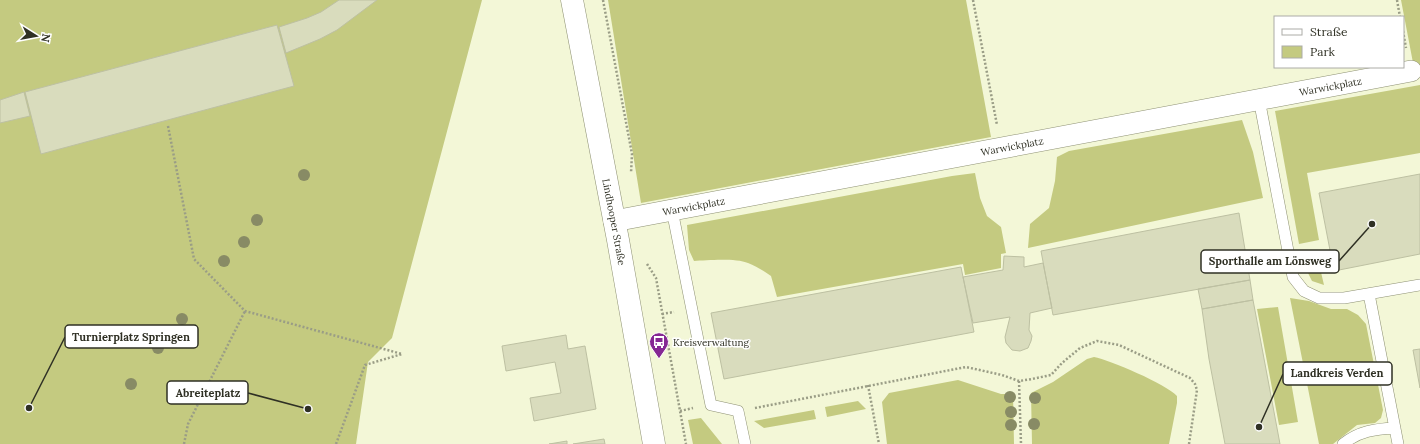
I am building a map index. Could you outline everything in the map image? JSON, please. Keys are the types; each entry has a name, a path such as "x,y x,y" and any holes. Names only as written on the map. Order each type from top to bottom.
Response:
{"main road":[{"name":"Lindhooper Straße","path":"572,0 654,444"}],"street":[{"name":"Warwickplatz","path":"614,221 1411,71"}],"lane":[{"path":"1259,100 1293,278 1304,291 1319,298 1344,298 1420,284"},
{"path":"672,210 711,405 738,411 745,444"},
{"path":"1369,294 1398,444"},
{"path":"1343,444 1366,431 1395,428"}],"path":[{"path":"603,0 632,154 631,174"},
{"path":"973,0 997,125 983,127 988,151"},
{"path":"1397,0 1400,16"},
{"path":"168,126 194,259 245,311 402,354 364,366 336,444"},
{"path":"644,259 656,278 686,444"},
{"path":"184,444 188,424 245,311"},
{"path":"738,411 966,367 1002,375 1019,381 1051,375 1062,363 1080,348 1097,341 1119,345 1190,378 1195,384 1197,390 1189,444"},
{"path":"1019,381 1021,444"},
{"path":"868,386 879,444"}],"green space":[{"path":"0,0 482,0 392,338 368,362 356,444 0,444"},
{"path":"608,0 966,0 991,137 641,203"},
{"path":"1401,0 1420,0 1420,67 1414,68"},
{"path":"1420,85 1420,153 1307,173 1319,240 1299,244 1275,111"},
{"path":"1242,120 1253,152 1263,198 1028,248 1030,224 1049,208 1055,181 1057,157 1069,151"},
{"path":"975,173 980,198 987,216 1001,227 1006,253 1001,254 1001,268 965,275 963,264 777,297 771,276 757,267 743,261 736,260 694,261 689,250 687,225"},
{"path":"1317,255 1324,285 1312,281 1300,257"},
{"path":"1290,298 1309,301 1331,309 1347,309 1358,315 1366,324 1383,410 1381,418 1375,423 1357,425 1333,444 1319,444"},
{"path":"1278,307 1298,422 1279,425 1257,309"},
{"path":"1094,357 1137,373 1162,385 1177,396 1169,444 1032,444 1031,393 1053,382 1087,359"},
{"path":"958,380 1001,394 1013,394 1014,444 887,444 882,402 889,393"},
{"path":"858,401 866,409 827,417 825,407"},
{"path":"814,410 816,419 764,428 754,421"},
{"path":"701,418 722,444 693,444 688,420"}],"building":[{"path":"339,0 377,0 337,30 320,39 286,53 279,27 321,12"},
{"path":"277,25 294,86 41,154 25,92"},
{"path":"24,92 30,116 0,123 0,100"},
{"path":"1420,174 1420,254 1334,271 1319,193"},
{"path":"1239,213 1250,280 1053,315 1041,251"},
{"path":"1004,256 1024,257 1024,267 1043,263 1052,308 1030,313 1029,330 1032,336 1031,341 1028,348 1020,351 1012,350 1006,343 1005,337 1010,317 973,323 963,277 1003,270"},
{"path":"961,267 974,332 724,379 711,313"},
{"path":"1250,280 1253,300 1202,309 1198,289"},
{"path":"1253,300 1280,444 1225,444 1209,359 1202,309"},
{"path":"566,335 568,349 585,346 596,409 534,421 530,398 561,393 555,362 506,371 502,346"},
{"path":"1420,349 1420,388 1413,350"},
{"path":"604,439 605,444 573,444"},
{"path":"567,441 567,444 549,444"}],"place":[{"name":"Sporthalle am Lönsweg","path":"1372,224"},
{"name":"Kreisverwaltung","path":"659,359"},
{"name":"Turnierplatz Springen","path":"29,408"},
{"name":"Abreiteplatz","path":"308,409"},
{"name":"Landkreis Verden","path":"1259,427"}]}
